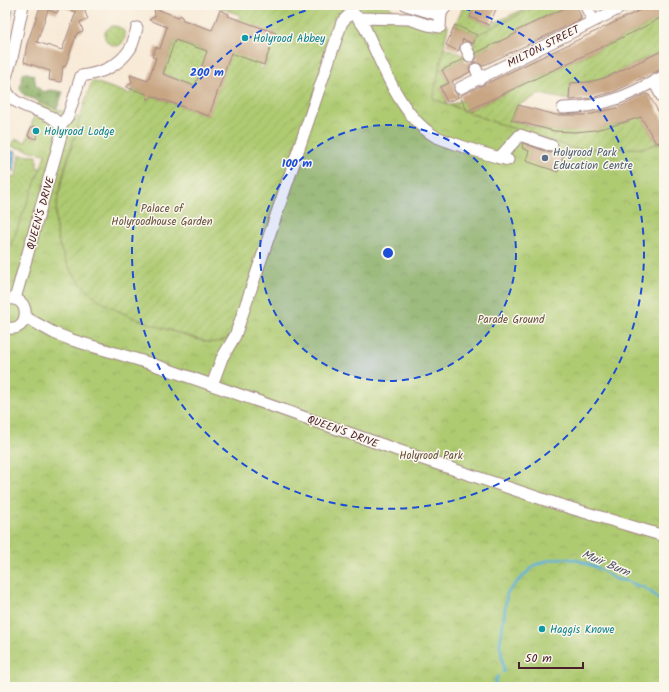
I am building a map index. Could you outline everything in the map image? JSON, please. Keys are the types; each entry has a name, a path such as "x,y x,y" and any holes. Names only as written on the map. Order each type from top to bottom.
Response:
{"street":[{"path":"5,80 12,58 23,5"},
{"path":"406,5 436,14 444,9"},
{"path":"585,5 593,20"},
{"name":"MILTON STREET","path":"460,88 478,74 626,5"},
{"path":"212,385 222,358 235,336 342,22 354,12 409,20 440,27 444,9"},
{"path":"354,12 365,28 398,95 420,124 433,135 468,149 503,159 520,136 552,146"},
{"path":"5,84 7,93 13,100 52,118 60,126 68,116 81,76 99,73 121,59 131,48 137,28"},
{"path":"563,108 589,106 612,101 659,79 664,100"},
{"name":"QUEEN'S DRIVE","path":"10,300 62,136 60,126"},
{"path":"5,327 16,327 21,324 25,317 26,311 24,306 20,302 10,300"},
{"name":"QUEEN'S DRIVE","path":"25,317 63,337 138,359 423,459 534,496 664,536"}],"green space":[{"name":"Palace of Holyroodhouse Garden","path":"212,5 344,5 232,335 217,342 207,342 130,316 118,311 95,297 76,277 68,266 62,253 58,240 56,212 59,192 68,159 92,81 130,94 132,89 146,94 148,98 152,96 208,116 233,47 263,58 260,68 263,69 276,32 273,31 272,35 238,20 240,15"},
{"name":"Holyrood Park","path":"344,5 387,5 395,11 448,26 434,99 488,120 575,149 642,148 664,142 664,687 5,687 5,260 41,168 45,154 11,146 16,139 26,142 39,102 80,118 62,177 56,212 58,241 69,267 79,281 91,293 120,311 193,338 209,342 224,339 232,335"},
{"path":"464,5 475,5 470,17 489,25 522,10 520,7 539,5 477,35 455,25"},
{"path":"539,5 571,5 516,31 517,33 505,41 504,39 499,42 500,44 490,49 489,46 484,49 485,51 475,56 471,52 477,35"},
{"path":"664,16 664,50 607,77 589,82 570,83 569,100 540,94 518,105 511,120 536,128 573,131 598,129 619,124 631,120 641,113 643,120 656,143 664,142 642,148 575,149 488,120 450,105 462,100 468,111 640,29"},
{"path":"113,26 121,28 125,34 124,40 120,45 111,45 105,38 107,29"},
{"path":"175,40 209,52 197,86 163,74"},
{"path":"444,47 468,57 442,70 449,83 440,87 447,102 445,103 433,99"},
{"path":"23,72 34,75 36,86 43,92 50,90 63,92 57,109 24,95 20,88"},
{"path":"19,155 37,156 37,168 41,168 5,279 5,173 13,178 16,176"}],"water":[{"path":"13,9 9,27 5,33 5,24 7,21 5,15"},
{"path":"5,151 16,151 14,172 5,165"}],"building":[{"path":"37,5 87,5 85,12 88,19 80,22 83,31 77,33 65,67 63,66 61,82 49,80 50,71 24,62 27,44 40,7","holes":["60,6 76,12 62,50 37,42 48,10 57,13"]},
{"path":"475,5 498,5 489,25 470,17"},
{"path":"571,5 576,5 581,17 580,20 482,66 477,62 473,63 469,68 470,72 452,81 454,91 459,97 447,102 440,87 449,83 442,70 464,59 466,62 473,62 476,60 476,53 517,33 516,31"},
{"path":"651,5 664,5 664,16 640,29 467,111 460,96"},
{"path":"154,8 178,17 181,15 183,20 212,30 220,10 229,14 228,16 276,33 264,65 231,53 209,116 152,96 148,100 146,94 126,87 132,83 130,75 148,81 156,58 152,57 156,47 160,49 167,27 149,20 155,16","holes":["175,40 207,51 195,86 163,74"]},
{"path":"455,25 477,35 473,44 463,39 458,51 446,45"},
{"path":"664,50 664,68 613,92 591,98 569,100 570,83 589,82 607,77"},
{"path":"646,94 649,95 664,122 664,141 656,143 641,117 595,130 575,132 554,131 511,120 518,105 556,115 583,115 620,107"},
{"name":"Holyrood Lodge","path":"33,126 40,128 36,139 28,136 31,127 32,128"},
{"name":"Holyrood Park Education Centre","path":"523,143 550,153 556,152 564,154 558,172 526,161 529,151 522,148"}],"waterway":[{"name":"Muir Burn","path":"503,672 500,644 507,593 535,565 549,560 562,558 577,560 598,568 615,579 641,586 664,603"},
{"name":"Muir Burn","path":"496,687 495,681 498,676"}],"place":[{"name":"Holyrood Abbey","path":"245,38"},
{"name":"Holyrood Lodge","path":"36,131"},
{"name":"Holyrood Park Education Centre","path":"545,158"},
{"name":"Haggis Knowe","path":"542,629"}],"park label":[{"name":"Parade Ground","path":"511,319"}]}
